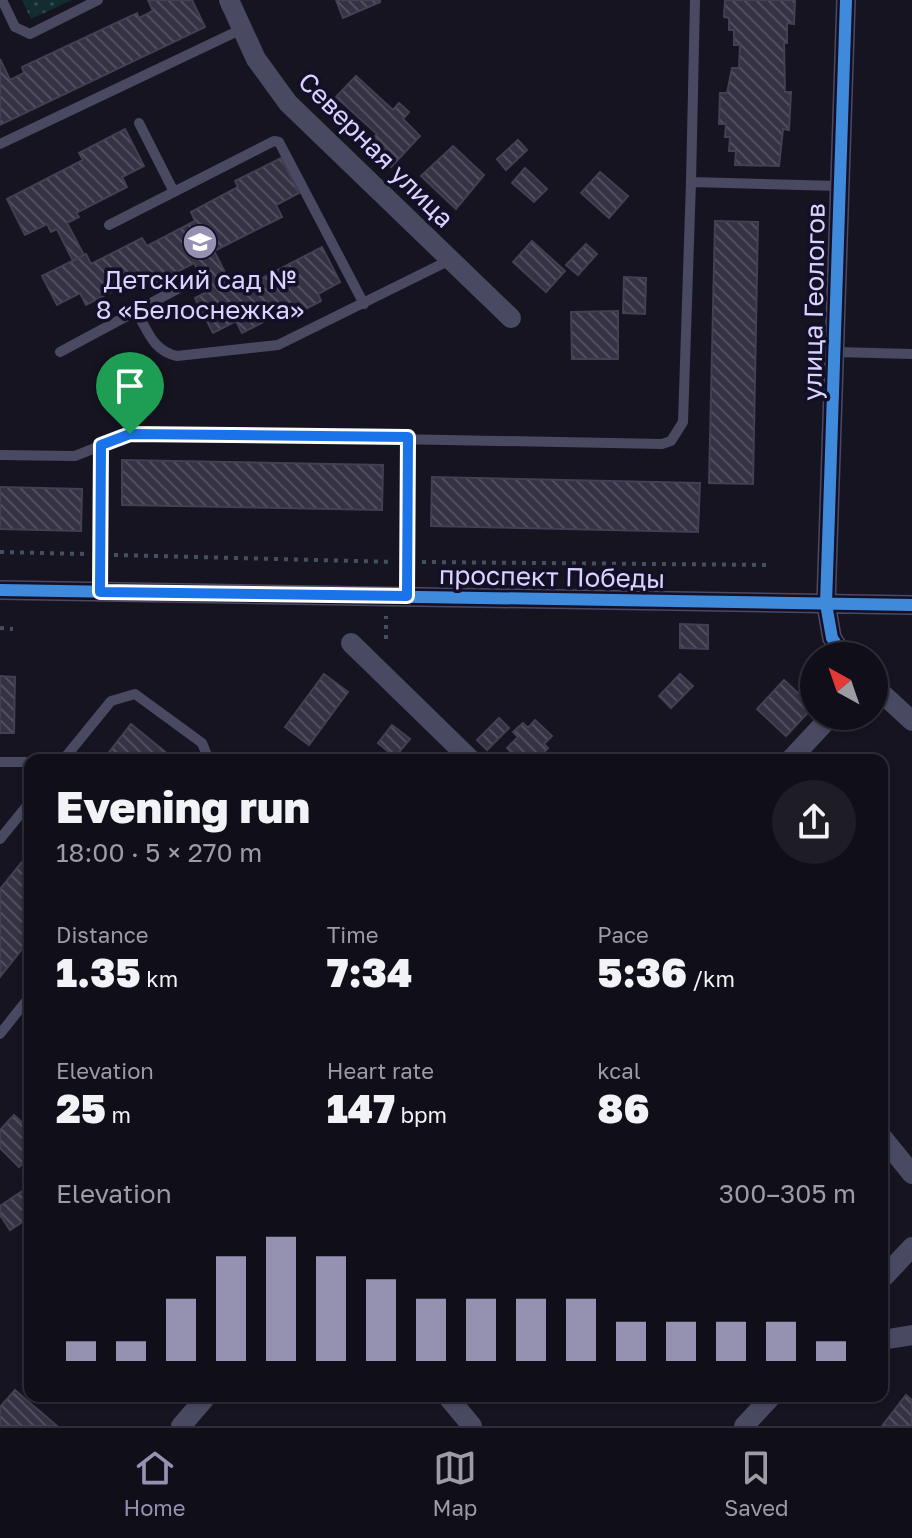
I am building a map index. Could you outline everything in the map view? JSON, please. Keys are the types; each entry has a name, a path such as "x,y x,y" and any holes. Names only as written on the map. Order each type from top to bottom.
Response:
{"street":[{"name":"Северная улица","path":"229,0 256,59 288,103 511,318"},
{"name":"улица Геологов","path":"826,604 846,0"},
{"name":"проспект Победы","path":"0,590 912,605"},
{"path":"826,604 835,642"},
{"path":"351,643 465,754"},
{"path":"888,699 912,721"},
{"path":"796,754 818,730"},
{"path":"888,1144 912,1174"},
{"path":"888,1273 912,1247"},
{"path":"888,1339 912,1335"},
{"path":"181,1426 202,1402"},
{"path":"452,1402 472,1426"},
{"path":"744,1426 766,1402"}],"lane":[{"path":"2,0 15,27 30,34 98,0"},
{"path":"0,455 75,456 130,434 662,444 671,441 683,422 695,0"},
{"path":"0,144 242,29"},
{"path":"139,123 174,192"},
{"path":"109,225 274,141 279,142 364,304"},
{"path":"691,182 839,186"},
{"path":"136,311 158,350 177,356 278,345 450,259"},
{"path":"60,352 194,280"},
{"path":"836,352 912,354"},
{"path":"407,596 408,437"},
{"path":"100,592 101,445"},
{"path":"68,754 111,701 122,695 135,694 202,743 207,754"},
{"path":"0,762 24,762"},
{"path":"0,839 24,809"},
{"path":"0,1034 24,1004"}],"path":[{"path":"0,552 407,562 770,565"},
{"path":"0,628 13,629"}],"green space":[{"path":"22,0 72,0 31,19"}],"building":[{"path":"148,0 192,0 205,27 0,125 0,59 10,80 24,73 22,67 137,13 139,18 153,11"},
{"path":"336,0 380,0 380,2 343,18"},
{"path":"725,0 795,0 794,24 787,23 787,43 784,43 785,92 791,92 789,130 783,129 779,166 735,165 736,151 729,151 730,137 725,137 726,124 719,124 720,93 727,93 732,68 739,68 740,45 734,45 734,30 729,30 729,18 724,17"},
{"path":"356,76 393,110 399,103 409,112 403,119 420,136 391,167 367,145 377,134 336,97"},
{"path":"125,129 144,166 122,177 127,187 76,213 79,217 67,223 84,255 73,261 57,229 51,232 47,224 25,235 7,199 83,160 79,153"},
{"path":"518,140 527,150 506,170 497,159"},
{"path":"453,146 484,175 456,209 421,176"},
{"path":"281,158 299,193 276,205 282,217 214,251 230,282 242,275 247,286 322,247 340,282 318,294 321,301 302,311 298,304 242,333 236,321 213,333 195,298 209,291 194,263 142,290 136,279 86,305 80,293 57,305 42,276 86,254 91,264 142,238 147,246 195,221 191,212 238,187 235,181"},
{"path":"525,168 547,189 534,202 512,183"},
{"path":"600,172 628,196 609,218 581,193"},
{"path":"715,221 758,222 753,484 709,483"},
{"path":"532,241 565,271 546,292 513,262"},
{"path":"586,244 597,254 578,275 566,265"},
{"path":"624,277 646,278 645,314 623,313"},
{"path":"618,311 618,359 572,359 571,312"},
{"path":"122,460 383,465 382,510 122,505"},
{"path":"432,477 700,483 698,532 431,526"},
{"path":"0,487 82,489 81,531 0,529"},
{"path":"680,624 708,625 708,649 680,648"},
{"path":"324,674 348,692 309,745 285,727"},
{"path":"680,674 693,686 671,708 659,696"},
{"path":"0,676 15,677 14,733 0,733"},
{"path":"784,680 800,695 800,721 786,736 757,709"},
{"path":"499,718 509,728 487,750 477,740"},
{"path":"535,720 552,736 544,744 548,748 543,754 513,754 507,748 518,737 513,732 523,723 528,728"},
{"path":"131,724 168,754 108,754"},
{"path":"392,725 410,739 398,754 391,754 378,743"},
{"path":"24,859 24,947 0,977 0,889"},
{"path":"14,1115 24,1124 24,1162 19,1167 0,1148 0,1130"},
{"path":"24,1190 24,1221 10,1230 0,1215 0,1206"},
{"path":"15,1390 24,1398 24,1402 29,1402 57,1426 0,1426 0,1407"},
{"path":"906,1395 912,1400 912,1426 882,1426"}],"cycle path":[{"path":"835,642 826,604 846,0"},
{"path":"0,590 912,605"}],"place":[{"name":"Детский сад № 8 «Белоснежка»","path":"200,242"}],"route":[{"path":"130,434 408,437 407,596 100,592 101,445 130,434"}]}
